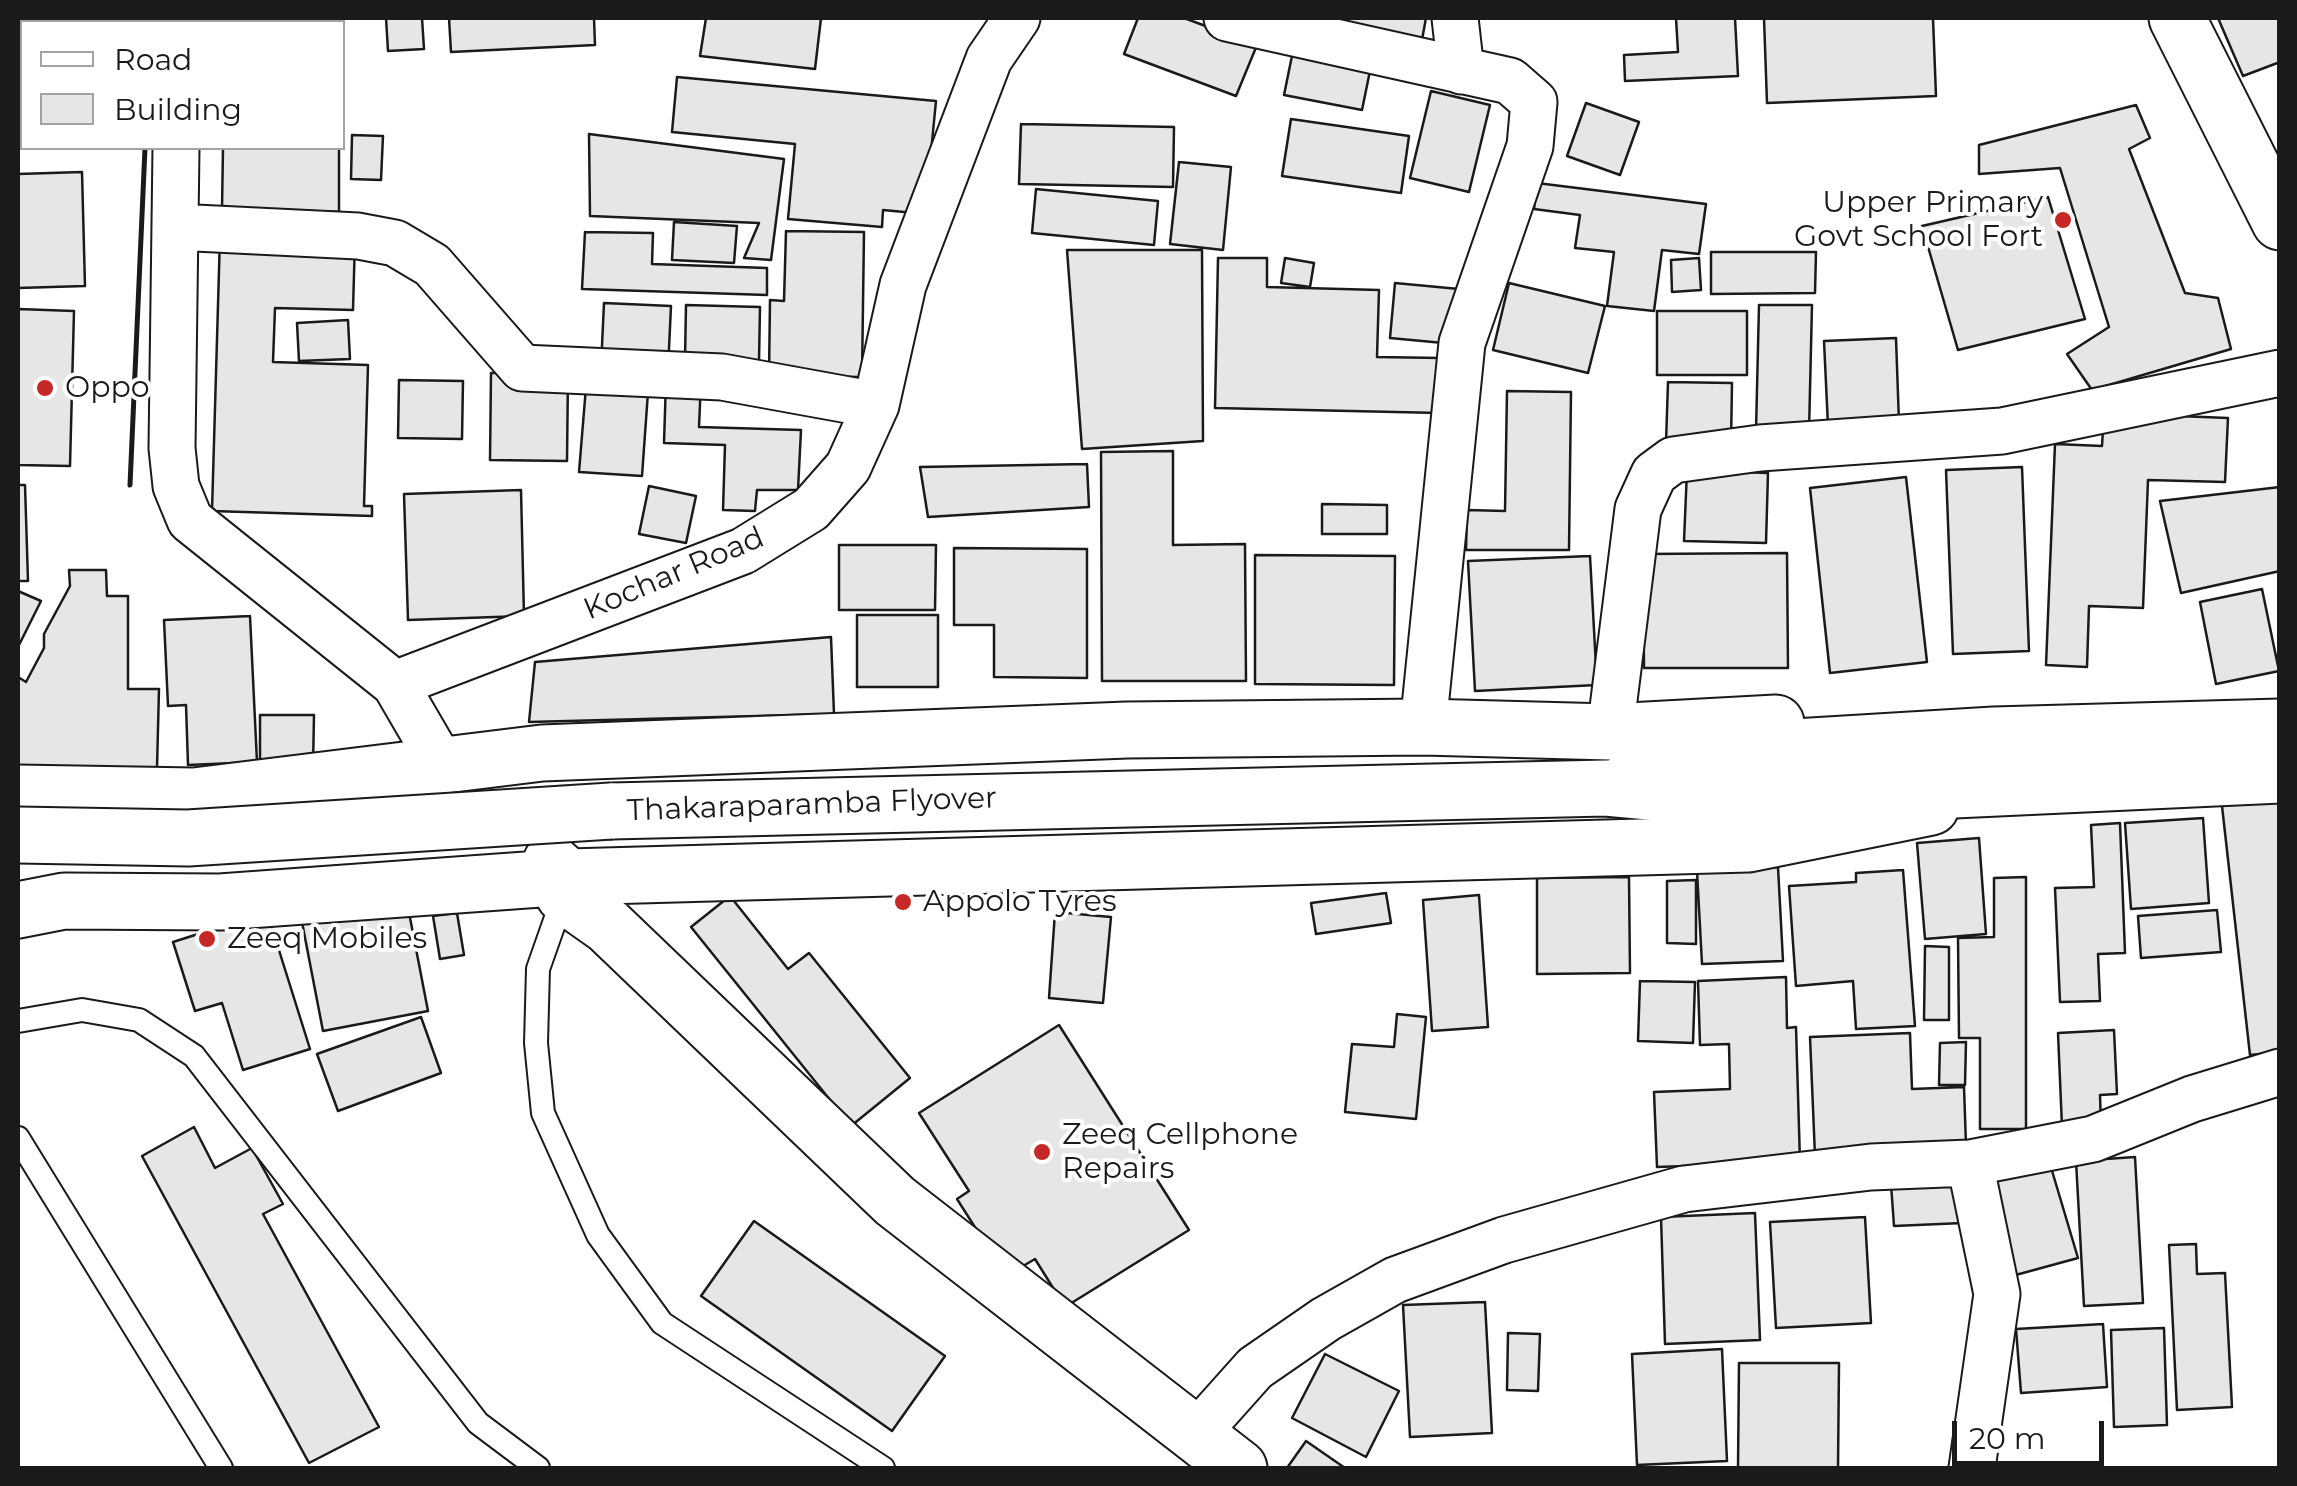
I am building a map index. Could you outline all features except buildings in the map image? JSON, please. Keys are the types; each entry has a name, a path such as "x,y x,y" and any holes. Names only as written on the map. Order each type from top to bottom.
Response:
{"street":[{"name":"Kochar Road","path":"395,684 742,551 810,509 848,467 876,405 903,285 990,59 1017,18"},
{"path":"1227,18 1510,81 1534,102 1530,146 1462,344 1422,727"},
{"path":"1455,18 1460,71"},
{"path":"2177,18 2280,222"},
{"path":"176,150 172,448 176,486 190,520 395,684 441,763 896,1201 1239,1468"},
{"path":"175,227 394,242 432,265 522,368 722,376 876,405"},
{"path":"1610,732 1638,510 1654,474 1674,460 1760,448 2002,431 2280,373"},
{"path":"18,792 194,796 542,753 1127,730 1422,727 1610,732 1821,720 1994,735"},
{"path":"1606,788 1712,752 1994,735 2280,727"},
{"path":"1606,788 1737,800 2280,774"},
{"path":"18,910 64,900 220,902 1748,844 2047,784"},
{"name":"Thakaraparamba Flyover","path":"18,834 188,838 611,811 1606,788"},
{"path":"1196,1434 1255,1368 1326,1320 1394,1280 1504,1240 1684,1189 1871,1167 1970,1164 2093,1140 2192,1099 2280,1072"},
{"path":"1970,1164 1997,1294 1972,1468"}],"lane":[{"path":"566,886 538,969 536,1043 543,1114 598,1234 662,1322 883,1468"},
{"path":"18,1021 82,1010 139,1020 194,1056 478,1424 538,1468"},
{"path":"18,1138 221,1468"}],"wall":[{"path":"130,485 145,150"}],"place":[{"name":"Upper Primary Govt School Fort","path":"2063,220"},
{"name":"Oppo","path":"45,388"},
{"name":"Appolo Tyres","path":"903,902"},
{"name":"Zeeq Mobiles","path":"207,939"},
{"name":"Zeeq Cellphone Repairs","path":"1042,1152"}]}
